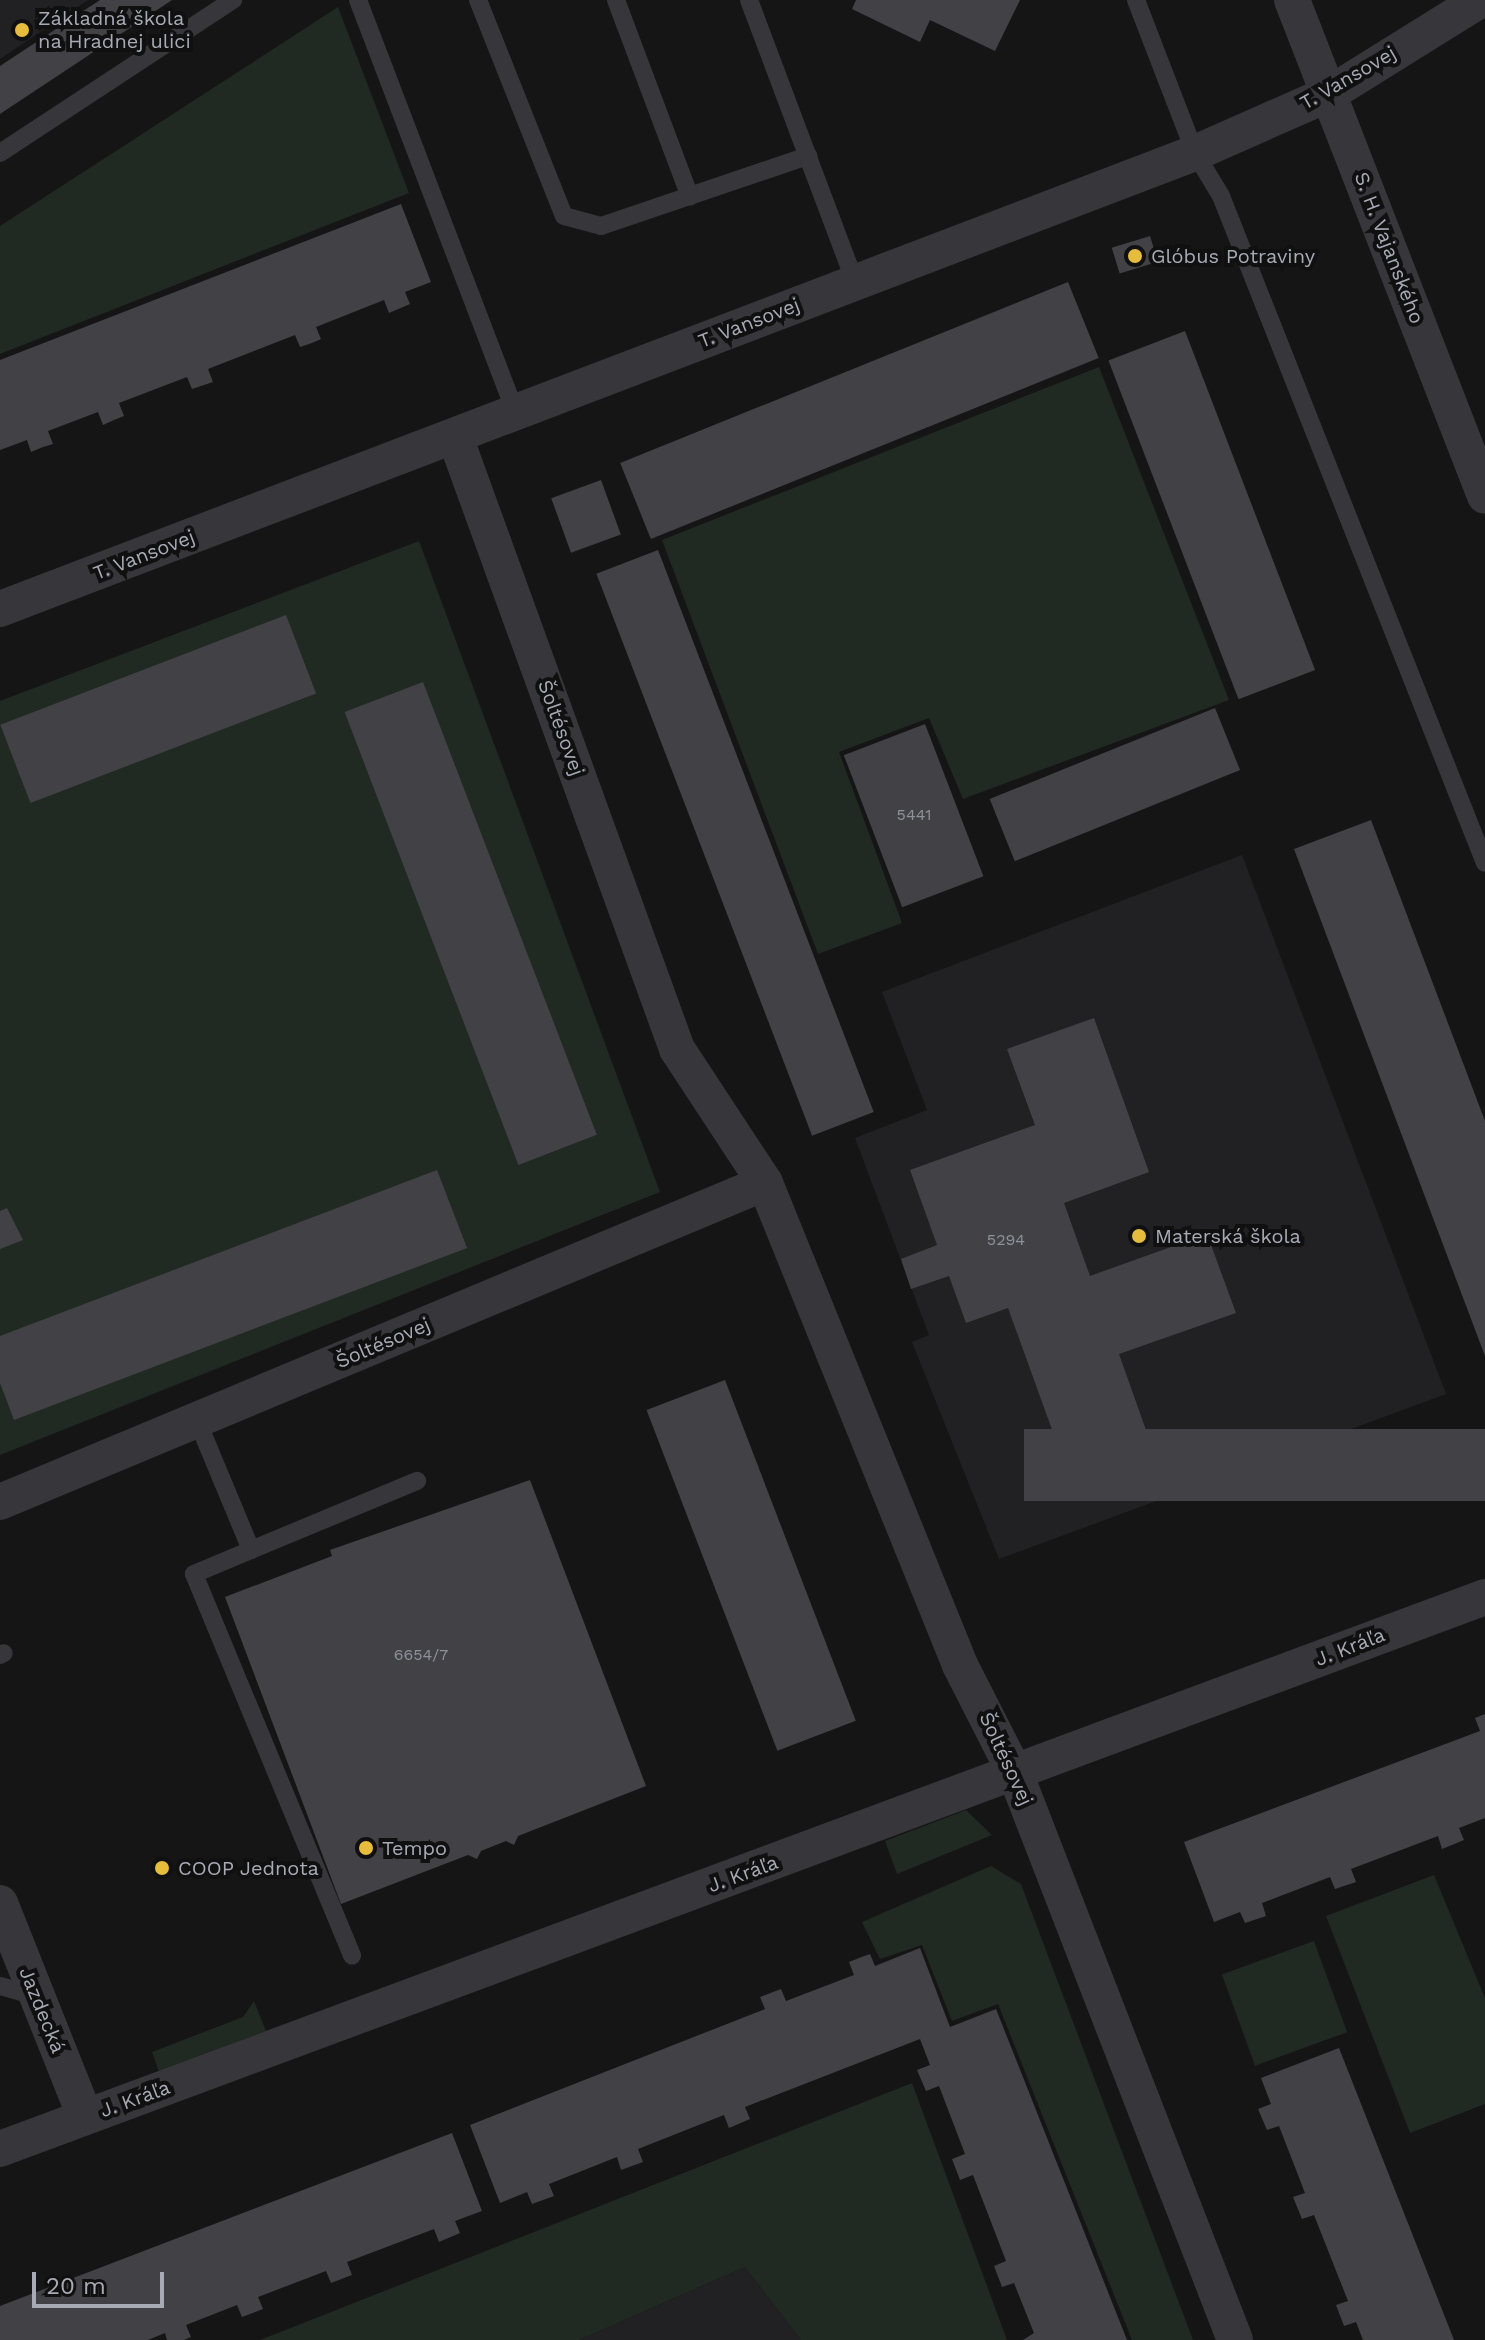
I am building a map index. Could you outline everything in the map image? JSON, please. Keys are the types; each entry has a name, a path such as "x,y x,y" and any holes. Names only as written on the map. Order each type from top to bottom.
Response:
{"street":[{"name":"S. H. Vajanského","path":"1292,0 1484,492"},
{"name":"T. Vansovej","path":"0,609 1195,153 1329,94 1442,9 1480,0"},
{"name":"Šoltésovej","path":"455,437 677,1049 765,1183 960,1665 1015,1773 1235,2340"},
{"name":"Šoltésovej","path":"0,1502 765,1183"},
{"name":"J. Kráľa","path":"0,2149 1485,1597"},
{"name":"Jazdecká","path":"0,1903 85,2117"}],"lane":[{"path":"0,153 233,0"},
{"path":"358,0 516,413"},
{"path":"478,0 564,216 601,226 808,156"},
{"path":"616,0 690,197"},
{"path":"749,0 855,282"},
{"path":"1136,0 1195,153 1227,211 1485,863"},
{"path":"197,1420 251,1550"},
{"path":"352,1956 194,1574 417,1481"},
{"path":"0,1986 36,1996"}],"shaded area":[{"name":"Základná škola na Hradnej ulici","path":"0,0 88,0 0,59"},
{"path":"338,7 409,193 0,354 0,226"},
{"path":"1099,367 1229,700 963,799 929,718 839,752 902,923 818,954 662,540"},
{"path":"419,541 660,1192 0,1455 0,701"},
{"name":"Materská škola","path":"1242,855 1446,1394 999,1559 912,1342 929,1335 855,1138 927,1110 882,992"},
{"path":"966,1810 992,1835 897,1874 885,1841"},
{"path":"991,1866 1021,1884 1193,2340 1132,2340 998,2004 952,2021 922,1945 880,1959 862,1922"},
{"path":"1434,1875 1485,1998 1485,2104 1410,2133 1326,1916"},
{"path":"1314,1941 1347,2032 1255,2066 1222,1975"},
{"path":"254,2001 266,2031 159,2072 152,2052 243,2017"},
{"path":"912,2083 1007,2340 801,2340 745,2267 579,2340 260,2340"},
{"path":"745,2267 801,2340 579,2340"}],"building":[{"path":"100,0 172,0 0,114 0,66"},
{"path":"856,0 1020,0 995,51 930,20 920,42 852,9"},
{"path":"401,204 431,282 405,292 410,304 389,313 384,300 316,327 321,339 312,343 300,347 295,335 208,369 213,382 192,389 187,377 119,403 124,416 103,425 98,412 48,431 53,444 31,452 27,440 0,450 0,360"},
{"name":"Glóbus Potraviny","path":"1150,236 1158,262 1120,274 1112,248"},
{"path":"1068,282 1099,358 651,539 620,463"},
{"path":"1185,331 1315,670 1239,699 1108,360"},
{"path":"601,480 621,535 571,553 551,498"},
{"path":"658,550 874,1112 812,1136 596,574"},
{"path":"286,615 316,693 30,803 0,725"},
{"path":"423,682 597,1135 518,1165 345,712"},
{"path":"1215,708 1240,770 1015,861 990,799"},
{"path":"925,724 983,876 902,907 844,755"},
{"path":"1371,820 1485,1121 1485,1356 1294,849"},
{"path":"1094,1018 1149,1172 1064,1203 1090,1276 1207,1234 1236,1313 1119,1354 1146,1430 1063,1460 1008,1308 966,1323 949,1276 911,1289 901,1259 937,1245 910,1170 1035,1125 1007,1049"},
{"path":"437,1170 467,1248 14,1420 0,1383 0,1336"},
{"path":"7,1208 23,1240 0,1249 0,1211"},
{"path":"725,1380 856,1721 777,1751 647,1410"},
{"path":"1024,1429 1485,1429 1485,1501 1024,1501"},
{"path":"530,1480 646,1786 518,1836 514,1845 506,1841 481,1851 477,1859 468,1855 341,1904 225,1597 332,1556 330,1550"},
{"path":"1485,1714 1485,1818 1459,1828 1464,1840 1442,1849 1438,1836 1351,1869 1356,1882 1335,1889 1330,1877 1262,1903 1266,1916 1245,1923 1240,1912 1214,1922 1184,1842 1480,1731 1475,1718"},
{"path":"920,1948 950,2027 996,2009 1127,2340 1023,2340 1034,2333 1014,2283 1002,2287 994,2266 1006,2261 973,2175 960,2180 952,2159 965,2154 939,2086 926,2091 917,2070 930,2065 920,2039 745,2107 750,2119 729,2128 724,2115 638,2149 643,2162 621,2170 617,2157 549,2184 554,2196 532,2204 527,2192 500,2203 470,2125 765,2009 760,1997 781,1989 786,2001 854,1975 849,1962 859,1958 870,1954 875,1966"},
{"path":"1339,2048 1454,2340 1363,2340 1356,2322 1344,2326 1336,2305 1348,2301 1314,2215 1302,2219 1293,2197 1305,2193 1279,2126 1267,2130 1258,2109 1271,2104 1261,2078"},
{"path":"452,2133 482,2211 455,2221 460,2233 439,2242 434,2229 347,2262 352,2275 331,2283 326,2271 258,2297 263,2309 242,2317 237,2305 186,2325 191,2337 184,2340 167,2340 165,2333 148,2340 0,2340 0,2306"}],"place":[{"name":"Základná škola na Hradnej ulici","path":"22,30"},
{"name":"Glóbus Potraviny","path":"1135,256"},
{"name":"Materská škola","path":"1139,1236"},
{"name":"Tempo","path":"366,1848"},
{"name":"COOP Jednota","path":"162,1868"}]}
